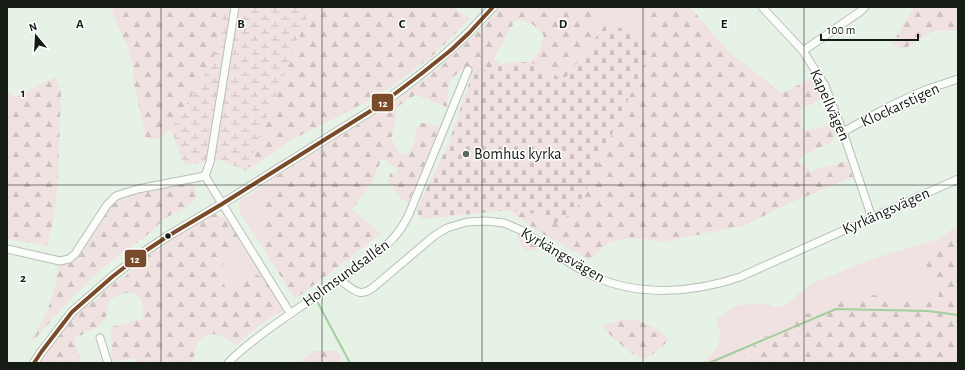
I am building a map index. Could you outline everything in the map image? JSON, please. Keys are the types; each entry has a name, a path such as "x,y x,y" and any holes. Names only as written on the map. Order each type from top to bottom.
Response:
{"street":[{"path":"205,176 210,162 234,7"},
{"path":"34,363 72,312 112,277 144,252 380,105 425,72 461,40 493,7"},
{"name":"Kapellvägen","path":"762,7 803,51 825,86 843,132 872,218"},
{"path":"803,51 865,7"},
{"name":"Holmsundsallén","path":"228,363 248,345 290,313 340,280 394,239 409,214 468,70"},
{"name":"Klockarstigen","path":"843,132 890,106 925,90 958,79"},
{"path":"205,176 290,313"},
{"path":"7,249 60,261 69,259 78,250 107,205 116,196 138,189 205,176"},
{"name":"Kyrkängsvägen","path":"340,280 358,293 367,292 439,232 457,224 486,220 504,223 523,231 575,266 610,282 636,288 656,290 683,290 697,288 718,284 740,277 958,179"},
{"path":"100,338 108,363"}],"green space":[{"path":"111,7 224,7 220,37 213,60 171,129 160,139 146,139 134,84 133,67 128,48"},
{"path":"224,7 311,7 246,171 221,160 184,165 171,129 213,60 220,37"},
{"path":"311,7 453,7 470,18 430,58 381,94 293,139 246,171"},
{"path":"502,7 595,7 597,36 564,81 530,62 540,50 544,36 529,22 516,20 494,58 500,64 472,75 462,69 452,78 448,88 447,107 415,95 397,107 394,130 391,138 399,152 406,155 411,150 417,128 421,123 427,123 441,128 408,203 402,200 389,183 390,173 394,175 398,169 382,158 372,183 352,209 381,234 295,299 264,250 262,222 267,200 274,184 274,178 366,120 420,83 473,37"},
{"path":"595,7 630,7 641,12 648,23 652,48 624,30 606,24 597,36"},
{"path":"630,7 690,7 727,50 781,93 814,78 819,84 823,96 818,101 804,107 801,110 802,128 805,131 831,125 835,135 831,143 804,154 799,161 810,171 847,161 853,177 790,203 743,226 661,242 645,239 622,239 608,243 589,260 538,231 508,210 528,212 556,223 575,211 652,48 648,23 641,12"},
{"path":"914,7 958,7 958,30 934,31 904,49 892,44"},
{"path":"606,24 624,30 652,48 575,211 556,223 528,212 508,210 423,219 420,218 416,210 448,145 472,75 500,64 530,62 564,80"},
{"path":"55,77 61,91 58,176 54,219 47,246 7,239 7,90 15,98"},
{"path":"274,178 263,219 262,231 264,250 240,213 239,203"},
{"path":"191,182 196,192 194,201 185,208 163,220 149,233 101,270 69,301 29,345 47,312 55,287 59,263 68,264 74,262 81,254 105,211 113,202 128,194"},
{"path":"215,214 228,220 238,236 235,250 224,262 220,276 226,288 241,290 247,279 253,274 266,278 284,306 282,311 252,331 236,346 221,336 213,334 204,337 199,341 193,363 136,363 135,358 112,362 111,327 143,318 142,300 136,294 125,293 109,300 106,318 98,327 75,338 82,363 37,363 74,313 96,300 110,285 126,276 143,258 163,247 176,235"},
{"path":"958,227 958,363 738,363 760,339 787,322 835,302 872,295 918,299 933,303 939,295 931,282 924,258 944,235"},
{"path":"518,232 537,245 537,249 527,251 521,247 518,239"},
{"path":"238,236 266,278 247,279 241,291 226,288 220,276 224,262 235,250"},
{"path":"939,239 924,258 931,282 939,295 932,303 918,299 760,338 738,363 703,363 718,346 720,332 716,319 737,305 766,303 776,308 787,304 810,284 878,257"},
{"path":"624,319 640,321 657,329 669,340 647,358 641,358 622,346 602,326"},
{"path":"313,351 336,351 341,356 341,363 299,363"}],"waterway":[{"path":"318,303 350,363"},
{"path":"709,363 836,309 928,311 958,315"}],"transit line":[{"name":"12","path":"34,363 72,312 112,277 144,252 380,105 451,50 493,7"}],"place":[{"name":"Bomhus kyrka","path":"466,154"}]}
